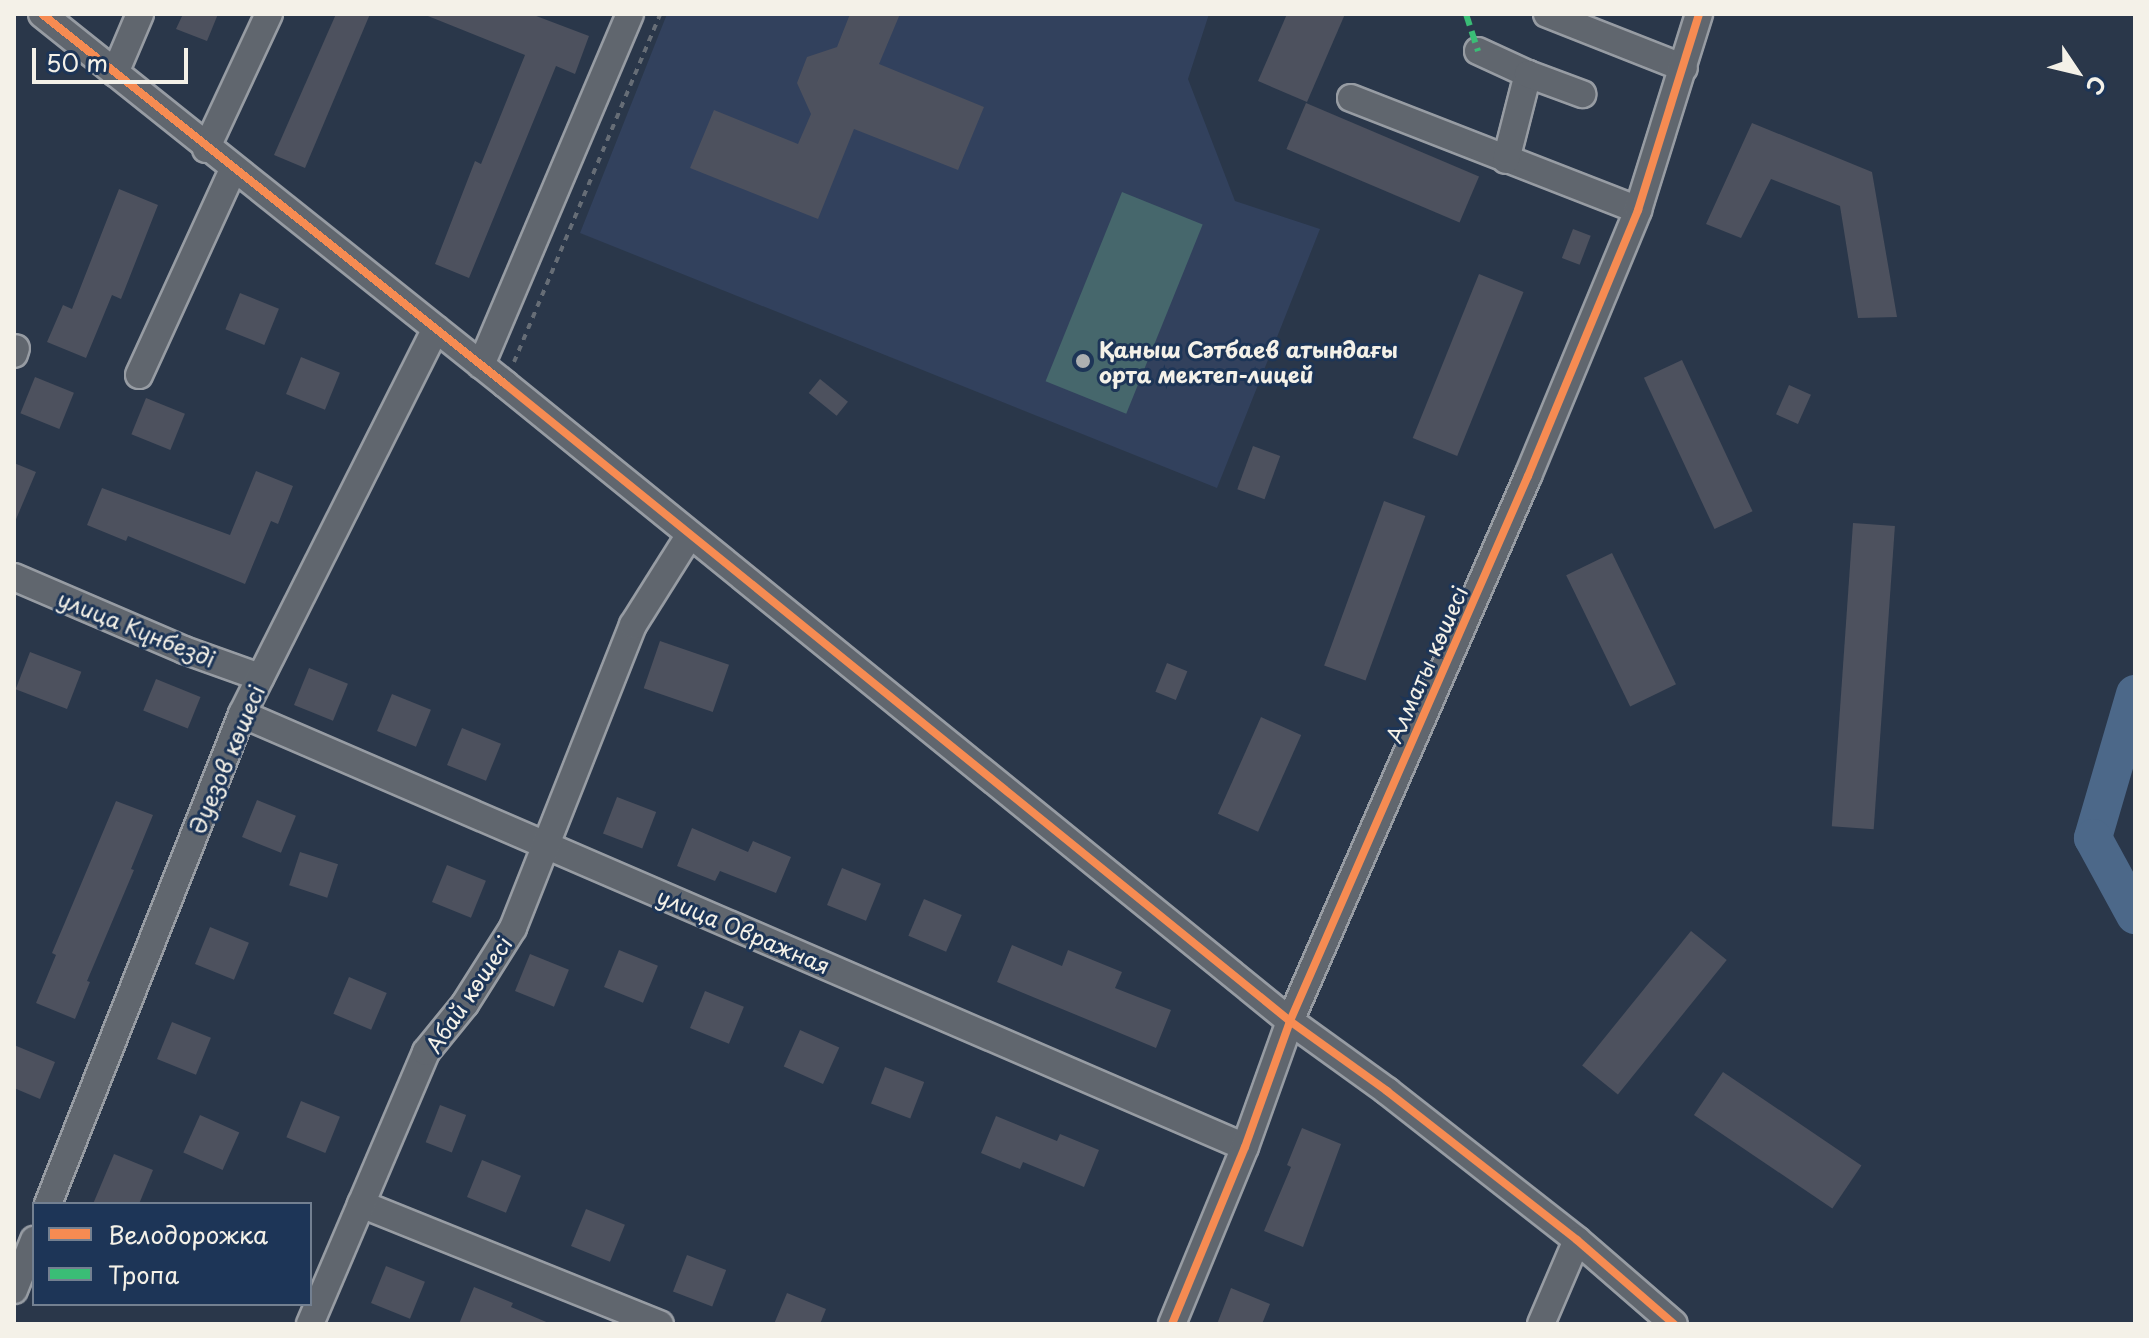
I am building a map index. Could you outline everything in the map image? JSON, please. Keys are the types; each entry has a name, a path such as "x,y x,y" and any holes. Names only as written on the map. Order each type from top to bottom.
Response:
{"street":[{"path":"42,14 206,149 505,384 1290,1021 1387,1091 1577,1240 1674,1324"},
{"path":"115,73 140,14"},
{"path":"206,149 269,14"},
{"path":"1547,14 1684,68"},
{"name":"Алматы көшесі","path":"1172,1324 1245,1147 1290,1021 1528,476 1638,210 1699,14"},
{"path":"481,365 628,15"},
{"path":"1478,51 1582,94"},
{"path":"1506,160 1528,74"},
{"path":"1351,98 1638,210"},
{"path":"139,375 233,170"},
{"name":"Әуезов көшесі","path":"49,1202 242,714 436,329"},
{"name":"Абай көшесі","path":"310,1324 426,1052 465,1004 513,928 548,845 602,695 633,625 689,536"},
{"name":"улица Күнбезді","path":"14,577 184,650 260,677"},
{"name":"улица Овражная","path":"242,714 1245,1147"},
{"path":"361,1204 660,1324"},
{"path":"1541,1324 1577,1240"},
{"path":"14,1290 32,1245"}],"path":[{"path":"505,384 660,14"}],"shaded area":[{"name":"Қаныш Сәтбаев атындағы орта мектеп-лицей","path":"667,14 1209,14 1188,79 1235,201 1320,229 1217,488 580,233"}],"green space":[{"path":"1122,192 1203,225 1126,414 1046,381"}],"building":[{"path":"183,14 218,14 207,41 176,29"},
{"path":"336,14 370,14 305,168 274,155"},
{"path":"423,14 531,14 589,36 575,74 556,66 469,278 435,264 475,161 481,164 525,55"},
{"path":"850,14 900,14 879,64 984,107 958,170 854,129 818,219 690,168 714,110 798,144 811,114 797,83 807,57 837,47"},
{"path":"1287,14 1345,14 1307,102 1258,81"},
{"path":"1306,103 1479,176 1460,222 1286,149"},
{"path":"1752,123 1872,172 1897,317 1858,318 1840,206 1771,179 1741,238 1706,224"},
{"path":"119,189 158,205 121,299 112,295 86,358 47,342 63,305 72,309"},
{"path":"1573,229 1591,236 1580,265 1562,258"},
{"path":"1479,274 1524,292 1457,456 1413,438"},
{"path":"240,293 279,309 264,345 225,329"},
{"path":"301,357 340,373 325,410 286,394"},
{"path":"1682,360 1753,511 1715,529 1644,378"},
{"path":"35,377 74,393 59,429 20,413"},
{"path":"820,379 848,402 837,416 809,393"},
{"path":"1789,385 1811,395 1798,424 1776,414"},
{"path":"146,398 185,414 170,450 131,434"},
{"path":"1253,446 1280,456 1265,499 1237,489"},
{"path":"14,463 36,472 14,524"},
{"path":"256,471 293,486 278,524 271,521 245,584 128,536 126,541 87,525 102,488 230,535"},
{"path":"1384,501 1425,516 1365,680 1324,665"},
{"path":"1853,523 1895,526 1874,829 1832,826"},
{"path":"1612,553 1676,684 1630,707 1566,575"},
{"path":"660,641 729,665 713,712 644,688"},
{"path":"30,652 81,672 67,709 16,689"},
{"path":"1167,663 1187,671 1176,700 1155,692"},
{"path":"309,668 348,684 333,721 294,705"},
{"path":"156,679 201,697 188,729 143,711"},
{"path":"392,694 431,710 416,747 377,731"},
{"path":"1261,717 1301,735 1258,832 1218,814"},
{"path":"462,728 501,744 486,781 447,765"},
{"path":"617,797 656,812 642,848 603,833"},
{"path":"257,800 296,816 281,853 242,837"},
{"path":"116,801 153,815 75,1019 36,1003 56,955 52,953"},
{"path":"692,828 748,852 753,841 791,857 776,893 720,871 715,881 677,866"},
{"path":"300,852 338,864 327,898 289,885"},
{"path":"447,865 486,881 471,918 432,902"},
{"path":"842,868 881,884 866,921 827,905"},
{"path":"924,899 962,915 946,952 908,936"},
{"path":"210,927 249,943 234,980 195,964"},
{"path":"1691,931 1727,960 1618,1094 1582,1065"},
{"path":"1012,945 1062,966 1068,950 1122,972 1115,988 1171,1010 1156,1048 997,982"},
{"path":"619,950 658,966 643,1003 604,987"},
{"path":"530,954 569,970 554,1007 515,991"},
{"path":"349,977 387,993 371,1030 333,1014"},
{"path":"705,991 744,1007 729,1044 690,1028"},
{"path":"172,1022 211,1038 196,1075 157,1059"},
{"path":"800,1030 839,1047 823,1084 784,1067"},
{"path":"14,1045 55,1062 40,1099 14,1088"},
{"path":"885,1067 924,1082 910,1118 871,1103"},
{"path":"1723,1072 1861,1165 1832,1208 1694,1115"},
{"path":"301,1101 340,1117 325,1153 286,1137"},
{"path":"440,1105 466,1115 452,1152 426,1142"},
{"path":"200,1115 239,1132 223,1170 183,1152"},
{"path":"996,1116 1057,1141 1060,1134 1099,1150 1084,1187 1023,1162 1020,1169 981,1153"},
{"path":"1302,1128 1341,1144 1303,1247 1264,1231 1291,1167 1287,1165"},
{"path":"114,1154 153,1170 140,1202 94,1202"},
{"path":"482,1160 521,1176 506,1213 467,1197"},
{"path":"586,1209 625,1225 610,1262 571,1246"},
{"path":"687,1255 726,1270 712,1306 673,1291"},
{"path":"386,1266 425,1282 410,1319 371,1303"},
{"path":"474,1287 513,1303 511,1307 551,1324 459,1324"},
{"path":"1231,1288 1270,1304 1262,1324 1217,1324"},
{"path":"787,1293 826,1309 820,1324 774,1324"}],"waterway":[{"path":"2135,694 2093,838 2135,915"}],"marked path":[{"path":"1466,14 1478,51"}],"cycle path":[{"path":"42,14 505,384 1290,1021 1387,1091 1577,1240 1674,1324"},
{"path":"1172,1324 1245,1147 1290,1021 1528,476 1638,210 1699,14"}],"place":[{"name":"Қаныш Сәтбаев атындағы орта мектеп-лицей","path":"1083,361"}]}
